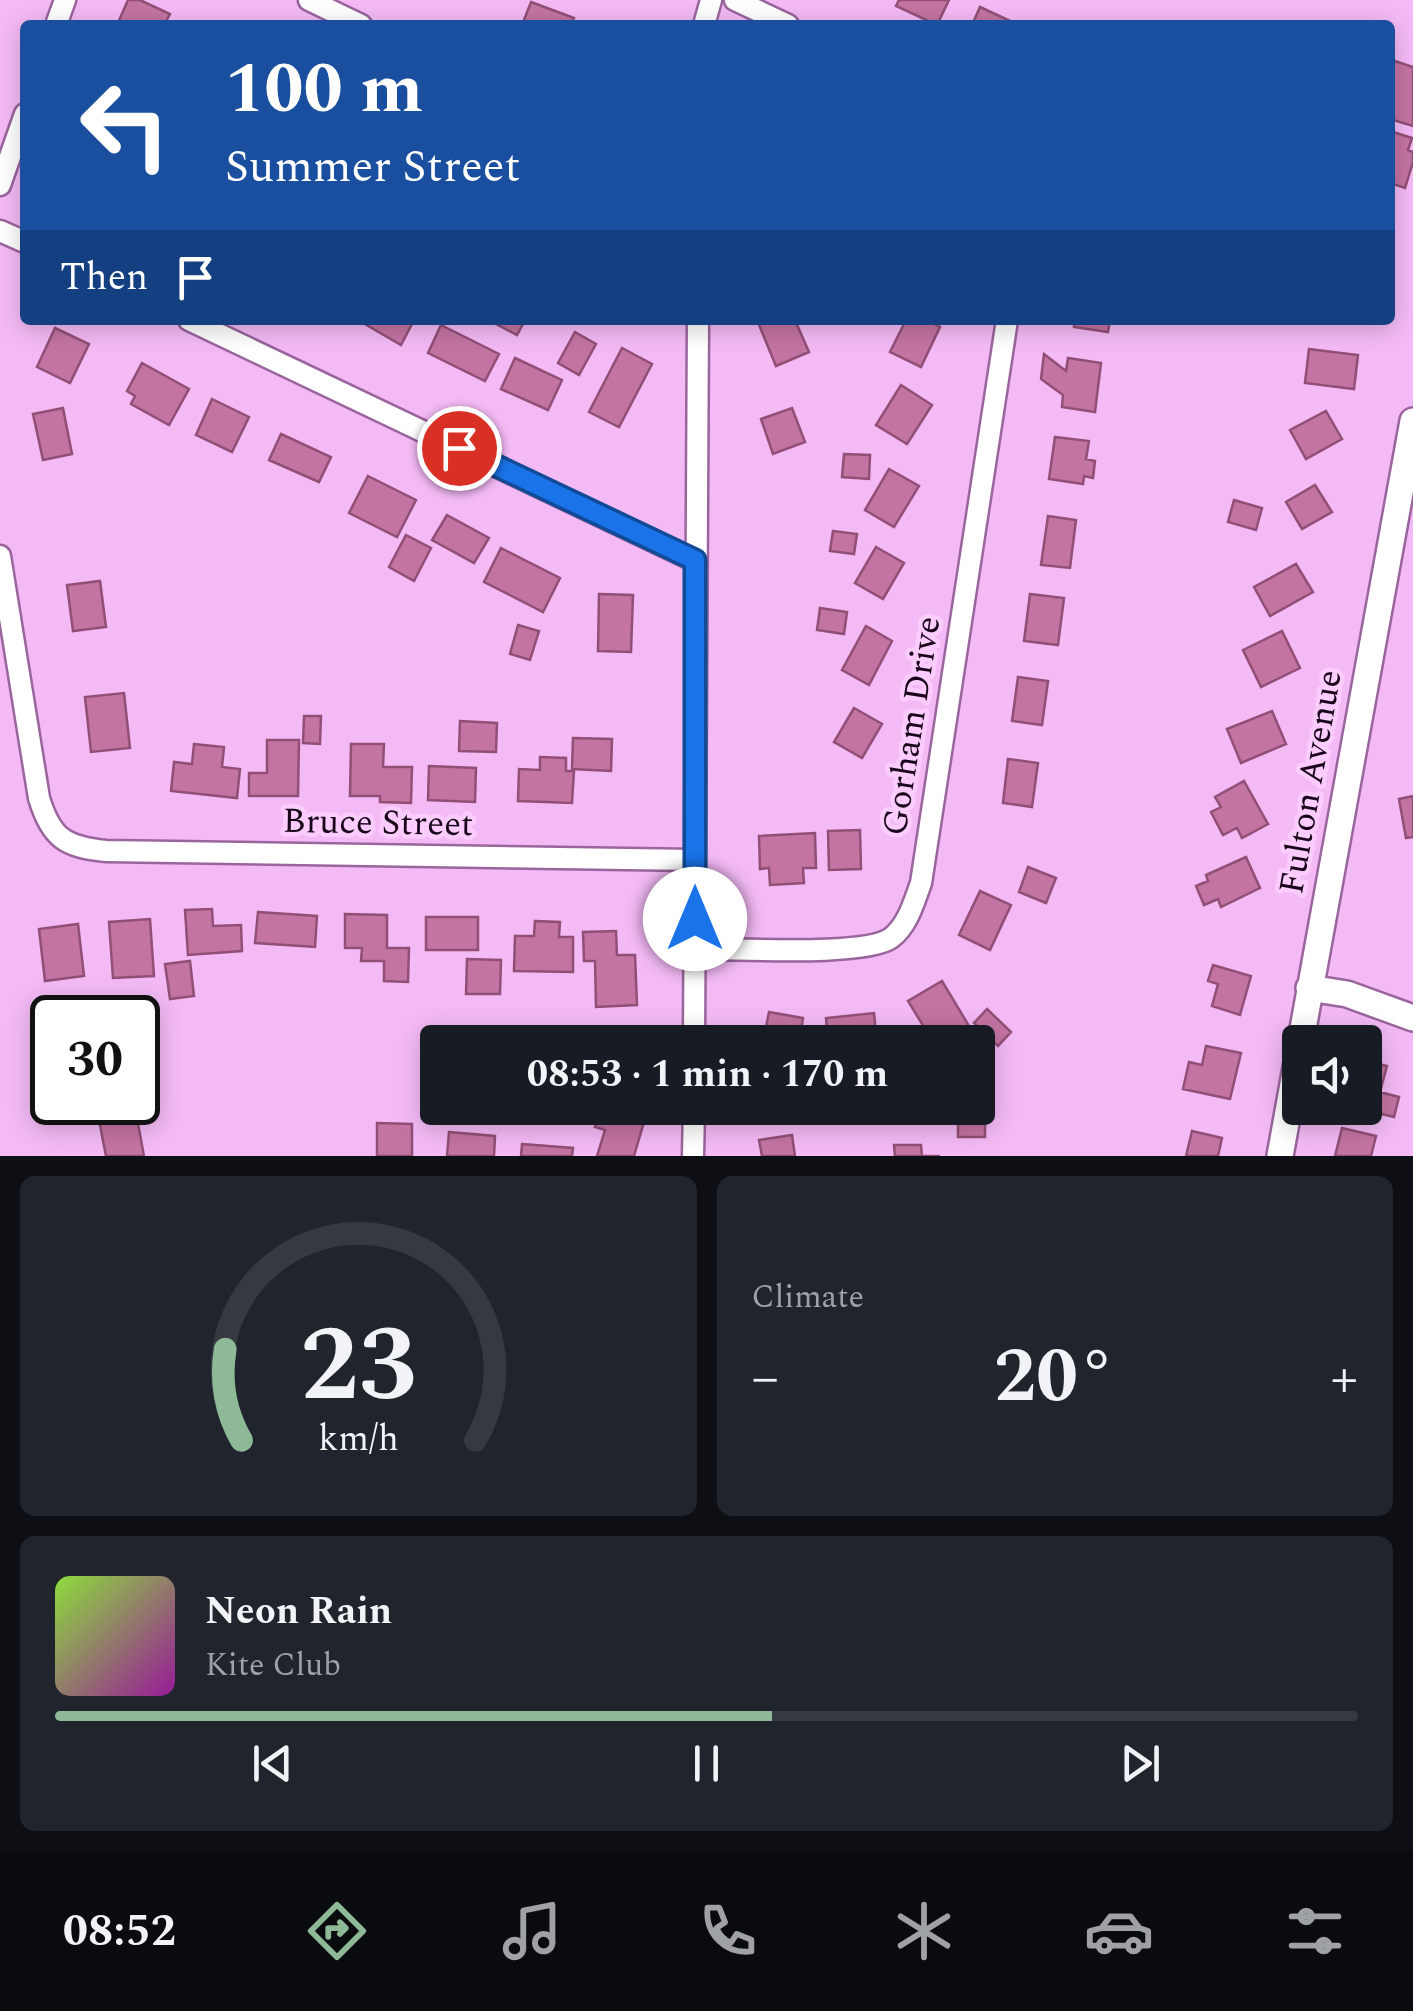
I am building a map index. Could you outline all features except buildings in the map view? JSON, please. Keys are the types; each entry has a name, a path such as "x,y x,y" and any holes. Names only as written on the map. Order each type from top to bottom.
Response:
{"street":[{"path":"310,0 352,20"},
{"path":"735,0 777,20"},
{"path":"0,185 20,128"},
{"path":"199,325 695,560"},
{"path":"694,1025 698,325"},
{"name":"Gorham Drive","path":"695,949 862,948 890,938 910,914 921,883 1006,325"},
{"name":"Fulton Avenue","path":"1280,1156 1413,420"},
{"path":"0,556 4,602"},
{"name":"Bruce Street","path":"4,602 46,822 61,840 82,849 694,860"},
{"path":"1309,988 1347,994 1413,1018"},
{"path":"693,1156 694,1125"}],"route":[{"path":"459,448 695,560 695,919"}]}
